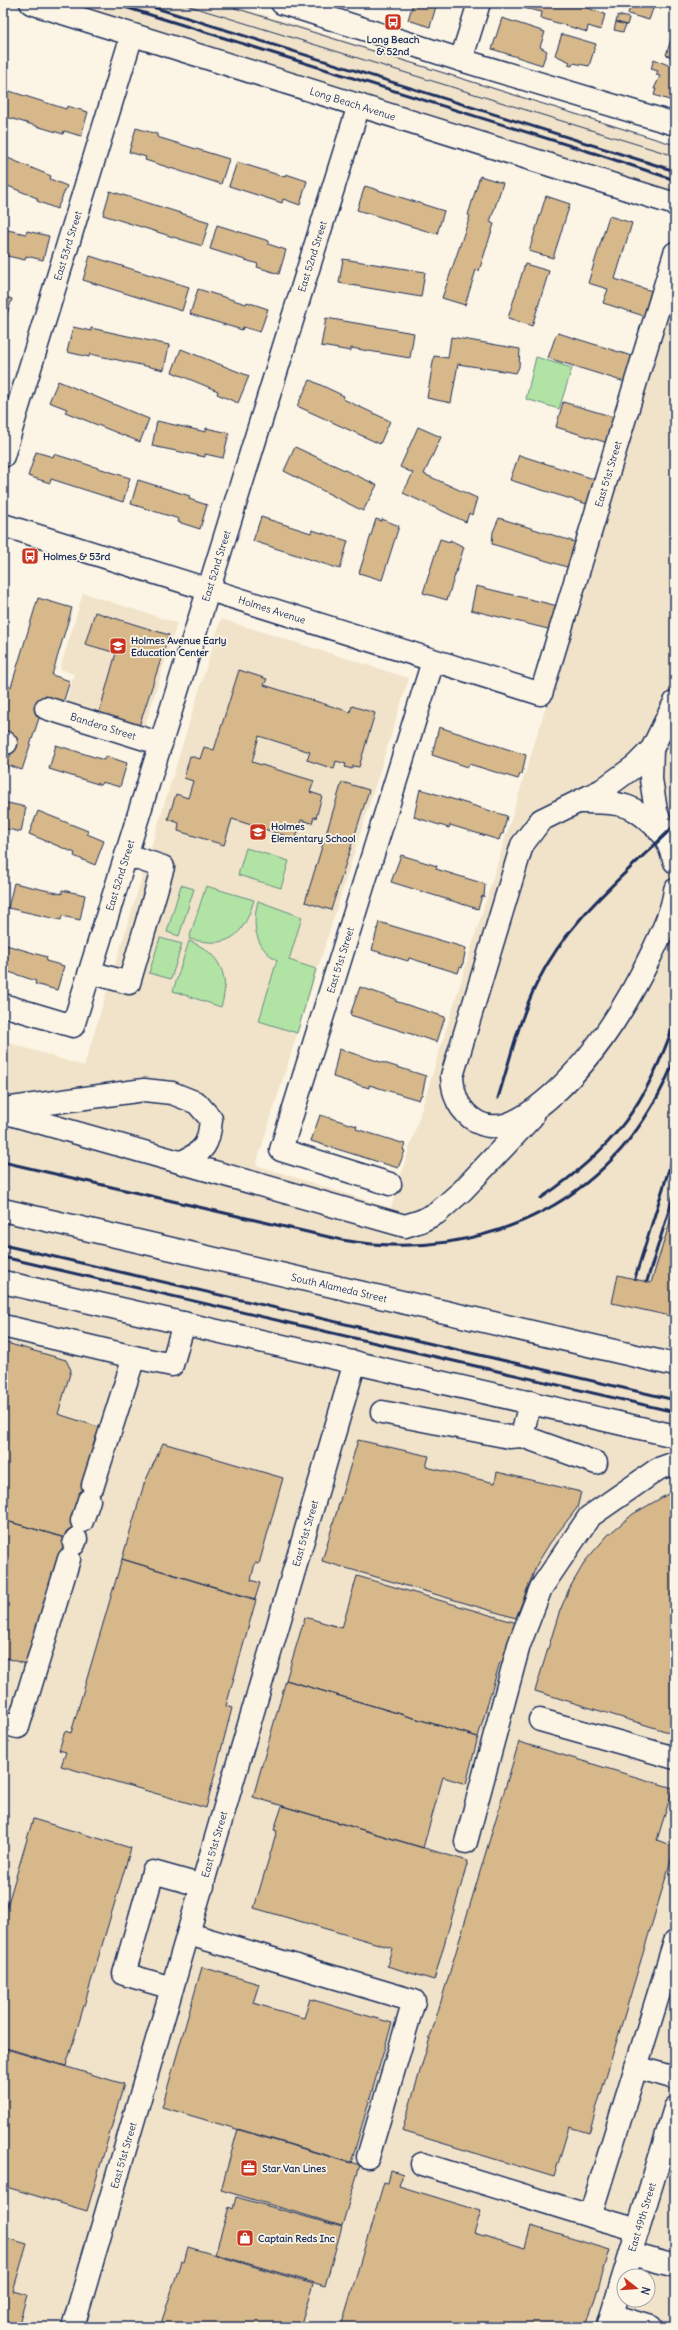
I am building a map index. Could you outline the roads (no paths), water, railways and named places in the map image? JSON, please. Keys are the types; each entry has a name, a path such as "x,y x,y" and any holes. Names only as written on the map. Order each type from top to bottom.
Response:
{"street":[{"name":"Long Beach Avenue","path":"31,3 675,204"},
{"path":"282,3 461,60 675,124"},
{"path":"461,60 479,3"},
{"name":"East 53rd Street","path":"3,456 132,35"},
{"name":"East 52nd Street","path":"3,1005 73,1026 359,105"},
{"name":"East 51st Street","path":"541,694 675,253"},
{"name":"Holmes Avenue","path":"3,524 541,694"},
{"name":"East 51st Street","path":"390,1184 281,1150 433,661"},
{"path":"549,1098 515,1122 501,1126 487,1126 476,1121 458,1104 453,1094 452,1076 522,844 531,830 541,820 619,780 652,749 675,702"},
{"name":"Bandera Street","path":"46,708 161,744"},
{"path":"652,749 651,779 656,811 675,862"},
{"path":"578,802 618,803 630,806 649,819 665,835"},
{"path":"90,972 129,983 163,866 127,855"},
{"path":"3,1111 405,1226 437,1213 495,1157 590,1055 629,997 666,923 675,890"},
{"path":"3,1111 144,1090 172,1093 197,1103 211,1119 210,1138 198,1155 182,1162"},
{"name":"South Alameda Street","path":"3,1210 675,1365"},
{"path":"3,1282 675,1436"},
{"path":"3,1326 172,1365 184,1323"},
{"path":"3,1723 18,1727 75,1541 134,1357"},
{"name":"East 51st Street","path":"73,2327 356,1362"},
{"path":"522,1436 530,1402"},
{"path":"382,1412 509,1437 522,1436 596,1463"},
{"path":"466,1842 519,1645 541,1588 589,1517 658,1469 675,1463"},
{"path":"540,1720 675,1758"},
{"path":"172,1988 124,1974 153,1872 202,1886"},
{"path":"189,1934 414,2001 368,2157"},
{"path":"590,2216 675,1941"},
{"path":"636,2066 675,2078"},
{"name":"East 49th Street","path":"610,2321 674,2117"},
{"path":"422,2164 638,2230"},
{"path":"631,2254 675,2266"},
{"path":"610,2321 651,2327"}],"tram line":[{"path":"180,3 675,156"},
{"path":"219,3 675,145"}],"railway":[{"path":"112,3 597,154 675,180"},
{"path":"140,3 675,171"},
{"path":"498,1098 525,1011 537,983 550,960 565,938 599,898 675,825"},
{"path":"541,1198 567,1180 589,1161 625,1122 640,1100 653,1076 675,1021"},
{"path":"3,1162 342,1240 396,1245 448,1242 497,1231 543,1211 585,1184 621,1149 651,1107 675,1058"},
{"path":"635,1278 675,1150"},
{"path":"647,1281 675,1191"},
{"path":"3,1245 675,1400"},
{"path":"3,1257 675,1412"}],"place":[{"name":"Long Beach & 52nd","path":"393,22"},
{"name":"Holmes & 53rd","path":"30,556"},
{"name":"Holmes Avenue Early Education Center","path":"118,646"},
{"name":"Holmes Elementary School","path":"258,832"},
{"name":"Star Van Lines","path":"249,2168"},
{"name":"Captain Reds Inc","path":"245,2238"}]}
